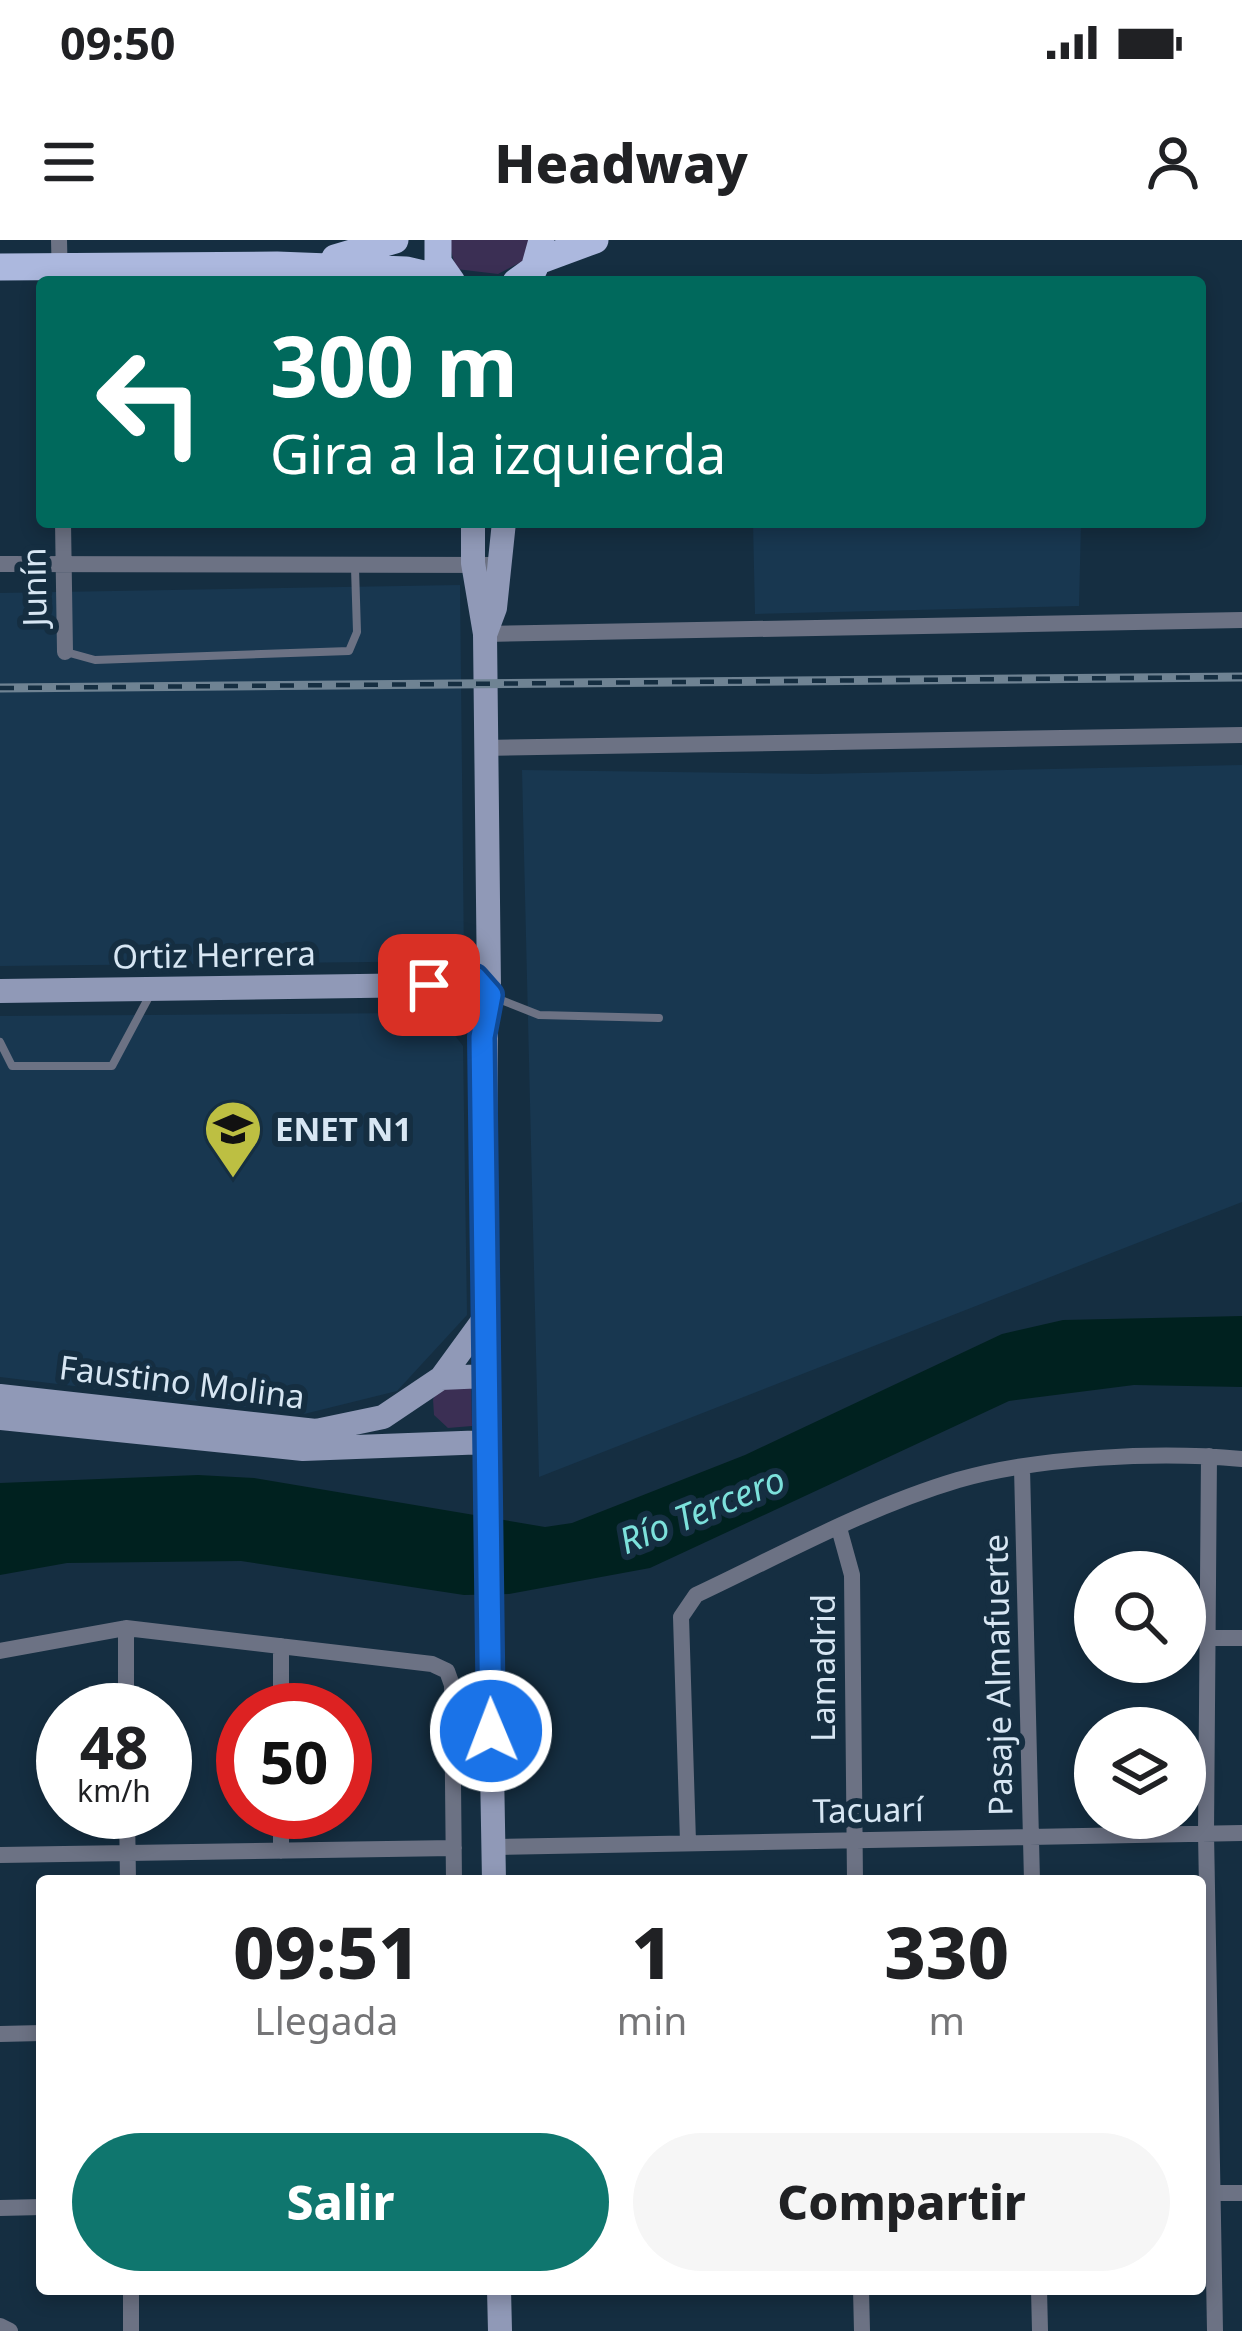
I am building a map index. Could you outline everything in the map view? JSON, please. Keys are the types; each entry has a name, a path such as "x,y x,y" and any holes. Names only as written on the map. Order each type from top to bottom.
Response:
{"main road":[{"path":"277,266 338,258 395,240"},
{"path":"438,240 438,262 447,276"},
{"path":"532,267 595,240"},
{"path":"0,267 60,263 277,266 406,270 430,276"},
{"path":"473,528 473,563 485,634 476,990 482,1037 494,1875"},
{"path":"485,634 495,608 503,528"},
{"name":"Ortiz Herrera","path":"0,991 429,985 476,990"},
{"name":"Faustino Molina","path":"0,1396 316,1431 364,1424 421,1395 441,1378 484,1319"},
{"path":"441,1378 486,1376"},
{"path":"421,1395 426,1422 439,1442"},
{"name":"Faustino Molina","path":"0,1418 303,1449 488,1442"},
{"path":"499,2295 500,2331"}],"street":[{"name":"Junín","path":"63,528 65,652"},
{"path":"0,564 500,565"},
{"path":"485,634 1242,620"},
{"path":"483,748 1242,735"},
{"path":"688,1842 680,1617 686,1604 838,1528 958,1480 1022,1468 1209,1456 1242,1459"},
{"path":"1206,1834 1209,1456"},
{"name":"Pasaje Almafuerte","path":"1022,1468 1032,1875"},
{"name":"Lamadrid","path":"838,1528 852,1575 854,1875"},
{"path":"125,1628 126,1683"},
{"path":"0,1651 125,1628 432,1664 447,1671 452,1684 454,1875"},
{"path":"1209,1638 1242,1638"},
{"path":"280,1646 281,1683"},
{"name":"Tacuarí","path":"1206,1834 1242,1832"},
{"name":"Tacuarí","path":"495,1847 1074,1836"},
{"path":"128,1839 128,1875"},
{"path":"281,1839 281,1851"},
{"path":"1206,1839 1206,2193 1215,2331"},
{"path":"0,1855 454,1848"},
{"path":"0,2034 36,2033"},
{"path":"1206,2193 1242,2193"},
{"path":"0,2208 36,2207"},
{"path":"131,2295 131,2331"},
{"path":"861,2295 862,2331"},
{"path":"1039,2295 1040,2331"},
{"path":"0,2326 10,2331"}],"lane":[{"path":"65,652 95,660 349,651 357,632 355,563"},
{"path":"0,1042 12,1066 112,1066 153,989"},
{"path":"476,990 538,1015 658,1018"}],"shaded area":[{"path":"448,240 529,240 523,261 498,274 456,269"},
{"path":"753,528 1081,528 1079,606 755,614"},
{"path":"460,585 464,961 0,966 0,593"},
{"path":"1242,765 1242,1202 539,1477 522,770 816,774"},
{"name":"ENET N1","path":"413,1013 443,1020 463,1046 467,1315 397,1391 304,1414 0,1377 0,1016"},
{"path":"471,1385 472,1426 448,1428 434,1415 433,1399 442,1386"}],"water":[{"name":"Río Tercero","path":"1242,1316 1242,1387 1134,1385 1009,1401 650,1568 509,1594 464,1595 241,1561 67,1563 0,1575 0,1483 198,1475 254,1478 545,1527 572,1523 745,1455 1002,1334 1063,1320"}],"railway":[{"path":"0,688 1242,677"}],"place":[{"name":"ENET N1","path":"233,1180"}],"route":[{"path":"429,985 475,978 490,995 482,1037 491,1731"}]}
